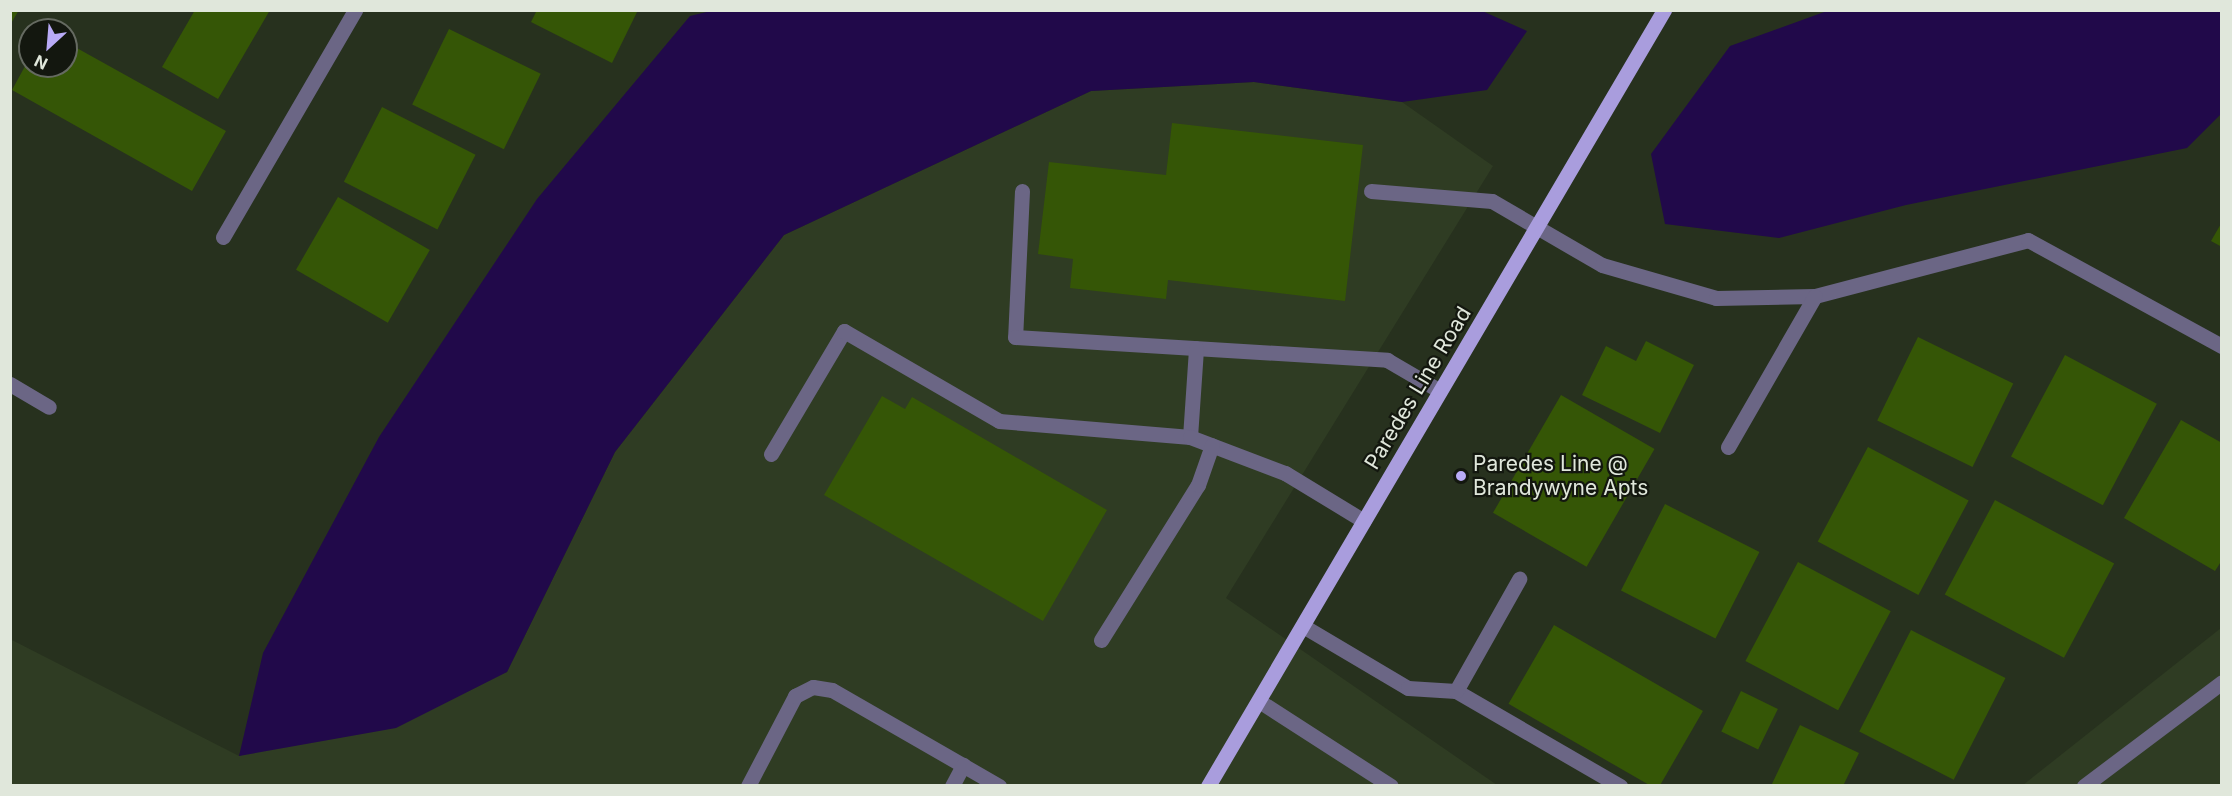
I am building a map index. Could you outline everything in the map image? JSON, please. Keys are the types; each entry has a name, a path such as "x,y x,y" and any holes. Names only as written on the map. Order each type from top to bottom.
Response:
{"main road":[{"name":"Paredes Line Road","path":"1208,786 1664,10"}],"street":[{"path":"223,237 356,10"},
{"path":"1371,190 1492,201 1602,266 1716,298 1815,296 2028,240 2222,346"},
{"path":"1022,191 1015,337 1386,360 1440,391"},
{"path":"1728,447 1815,296"},
{"path":"771,454 844,331 999,421 1190,437 1285,472 1364,521"},
{"path":"1190,437 1196,348"},
{"path":"10,384 49,407"},
{"path":"1101,640 1198,484 1212,445"},
{"path":"1456,690 1519,579"},
{"path":"1303,626 1408,688 1456,690 1620,786"},
{"path":"2084,786 2222,682"},
{"path":"748,786 795,696 813,687 832,690 999,786"},
{"path":"1259,701 1391,786"},
{"path":"952,786 963,765"}],"shaded area":[{"path":"715,10 1480,10 1527,31 1487,90 1402,102 1254,82 1091,91 784,235 615,452 507,672 396,728 239,756 263,653 379,437 537,199 690,16"},
{"path":"1827,11 2221,11 2221,114 2187,148 1906,205 1779,238 1665,224 1651,154 1730,46"},
{"path":"1254,82 1402,102 1493,166 1226,598 1497,785 11,785 10,639 239,756 507,672 615,452 784,235 1091,91"},
{"path":"2221,628 2221,785 2023,785"}],"building":[{"path":"10,10 19,10 10,25"},
{"path":"195,10 270,10 218,99 162,67"},
{"path":"537,10 638,10 612,63 531,22"},
{"path":"449,29 541,74 504,149 412,104"},
{"path":"78,49 226,131 192,191 12,90 19,78 78,78"},
{"path":"382,107 476,155 437,230 344,182"},
{"path":"1172,123 1363,145 1345,301 1168,280 1166,299 1070,288 1073,259 1038,254 1049,162 1166,175"},
{"path":"338,197 430,250 388,323 296,270"},
{"path":"2222,222 2222,247 2211,241"},
{"path":"1918,337 2013,383 1973,467 1877,421"},
{"path":"1646,341 1694,365 1660,433 1582,395 1606,346 1636,361"},
{"path":"2065,355 2157,404 2103,505 2011,457"},
{"path":"1561,395 1655,449 1587,567 1493,513"},
{"path":"882,396 905,409 912,397 1107,510 1043,621 824,495"},
{"path":"2181,420 2222,443 2222,560 2215,571 2124,518"},
{"path":"1868,447 1969,501 1918,595 1818,541"},
{"path":"1995,500 2114,563 2064,658 1945,594"},
{"path":"1665,504 1759,552 1715,639 1621,590"},
{"path":"1798,562 1891,611 1838,710 1745,661"},
{"path":"1554,625 1703,711 1660,786 1651,786 1508,704"},
{"path":"1911,630 2005,678 1954,780 1859,732"},
{"path":"1741,691 1778,709 1758,749 1721,731"},
{"path":"1800,725 1859,753 1843,786 1771,786"}],"place":[{"name":"Paredes Line @ Brandywyne Apts","path":"1461,476"}]}
